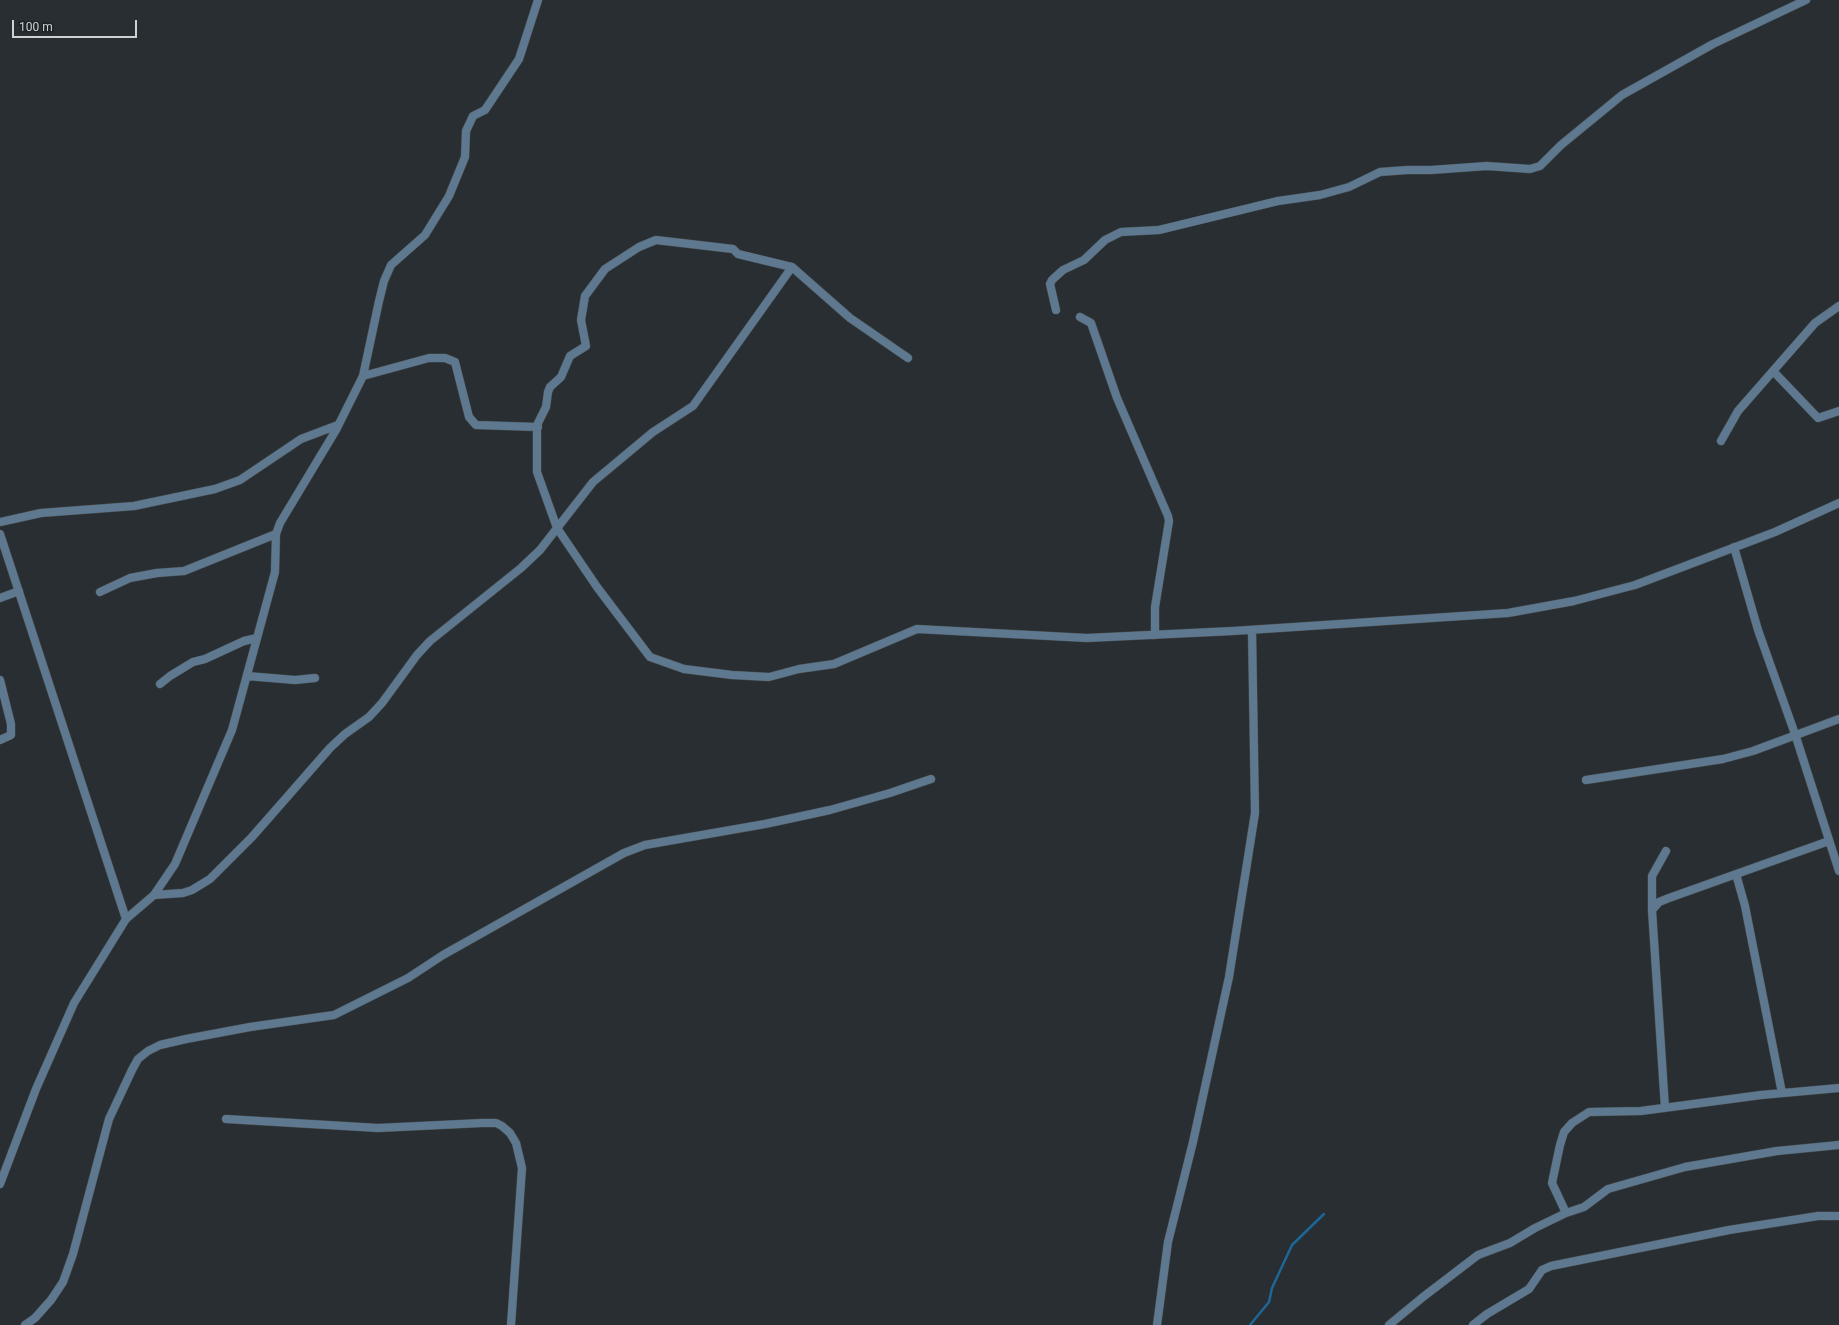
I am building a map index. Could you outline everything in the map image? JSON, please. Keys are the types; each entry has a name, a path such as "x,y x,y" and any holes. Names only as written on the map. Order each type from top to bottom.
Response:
{"street":[{"path":"0,1184 36,1089 74,1003 126,919 154,895 174,864 232,730 275,572 276,534 280,523 338,425 363,376 384,281 391,265 424,235 450,196 465,157 466,131 473,116 485,110 519,59 538,0"},
{"path":"1056,310 1050,284 1052,280 1063,270 1084,260 1106,240 1121,232 1159,230 1278,201 1320,195 1349,187 1380,172 1487,166 1530,169 1540,166 1561,145 1622,95 1713,44 1806,0"},
{"path":"908,358 850,318 792,267 738,254 732,249 656,240 639,247 605,269 588,290 586,296 581,320 586,346 570,356 561,377 548,392 546,407 538,427 537,472 557,528 597,587 650,657 684,669 732,675 769,676 799,669 834,664 917,629 1087,638 1252,630 1508,613 1574,601 1635,585 1776,532 1839,503"},
{"path":"154,895 183,893 192,890 210,879 252,837 330,748 345,734 369,717 382,703 421,650 521,568 540,550 593,482 653,432 693,406 792,267"},
{"path":"1721,441 1738,412 1816,323 1839,306"},
{"path":"1080,317 1091,323 1117,398 1168,516 1155,607 1155,635"},
{"path":"363,376 429,358 445,358 455,362 470,417 476,425 538,427"},
{"path":"1774,372 1818,418 1839,411"},
{"path":"0,522 42,513 134,506 215,489 240,480 301,439 338,425"},
{"path":"0,534 126,919"},
{"path":"100,592 130,578 157,573 184,571 276,534"},
{"path":"1734,548 1758,630 1796,734 1839,871"},
{"path":"0,598 19,591"},
{"path":"1156,1325 1168,1242 1193,1142 1229,977 1255,813 1252,630"},
{"path":"160,684 193,662 205,659 244,641 257,638"},
{"path":"247,676 295,680 315,678"},
{"path":"0,680 10,718 12,735 0,740"},
{"path":"1586,780 1723,759 1753,751 1839,719"},
{"path":"25,1325 35,1318 51,1300 63,1282 73,1254 109,1119 138,1059 148,1051 160,1045 186,1039 250,1027 334,1015 408,978 456,948 617,857 645,845 765,824 830,810 890,793 931,779"},
{"path":"1652,910 1659,902 1829,841"},
{"path":"1665,1108 1652,910 1652,876 1666,851"},
{"path":"1736,874 1746,906 1782,1093"},
{"path":"1566,1213 1552,1183 1564,1132 1572,1124 1589,1112 1642,1111 1782,1093 1839,1088"},
{"path":"226,1119 378,1128 482,1123 496,1123 502,1126 510,1133 516,1143 522,1168 511,1325"},
{"path":"1389,1325 1478,1255 1510,1243 1535,1228 1566,1213 1584,1207 1608,1189 1685,1167 1777,1151 1839,1145"},
{"path":"1473,1325 1486,1314 1529,1288 1542,1270 1551,1266 1729,1230 1818,1216 1839,1216"}],"waterway":[{"path":"1250,1325 1269,1302 1272,1288 1292,1245 1324,1214"}]}
